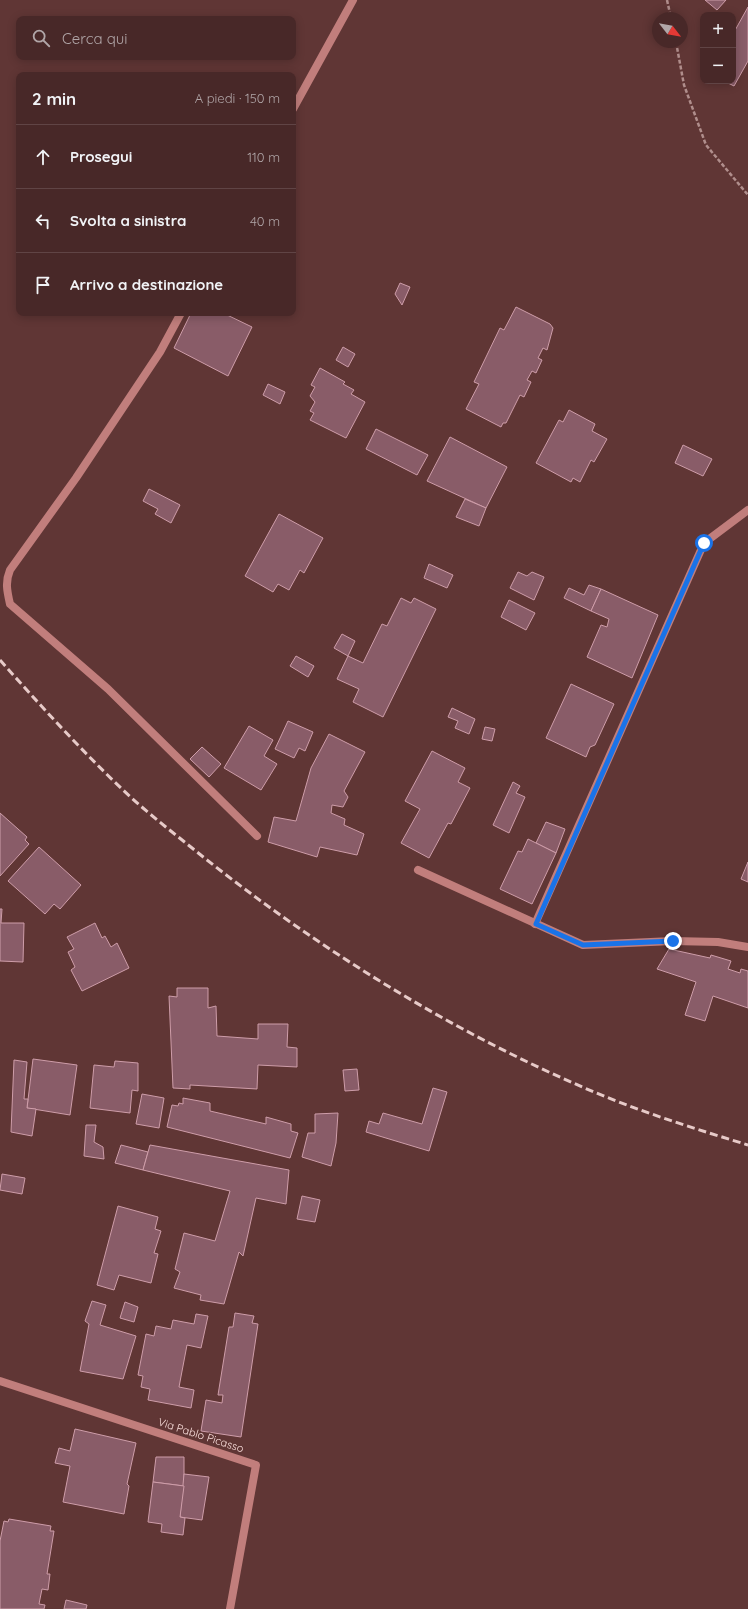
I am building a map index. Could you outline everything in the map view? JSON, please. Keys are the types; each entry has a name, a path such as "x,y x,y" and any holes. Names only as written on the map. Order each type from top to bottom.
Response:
{"street":[{"path":"296,104 353,0"},
{"path":"179,316 160,352 76,478 10,570 6,581 7,592 10,604 108,689 257,836"},
{"path":"536,924 704,543 748,510"},
{"path":"418,870 583,945 673,941 718,942 748,947"},
{"name":"Via Pablo Picasso","path":"0,1381 256,1465 230,1609"}],"path":[{"path":"667,0 670,12"},
{"path":"677,48 684,85 706,145 748,195"}],"building":[{"path":"705,0 726,0 717,10"},
{"path":"748,7 748,61 736,82 736,48 736,29"},
{"path":"400,283 410,287 402,305 395,294"},
{"path":"516,307 550,324 553,328 547,350 543,348 538,358 542,360 536,373 532,371 527,380 531,382 524,397 520,395 506,423 503,423 501,427 466,409 479,384 474,382 500,328 504,330"},
{"path":"190,316 229,316 252,327 228,376 174,348"},
{"path":"343,347 355,354 348,367 336,360"},
{"path":"320,368 345,382 343,384 354,390 351,394 365,402 346,438 310,420 314,413 310,411 315,402 310,396 315,387 311,385"},
{"path":"268,384 285,392 280,404 263,395"},
{"path":"569,410 595,424 592,431 607,439 594,462 591,460 580,482 573,478 571,482 536,463 559,420 563,422"},
{"path":"376,429 428,455 417,475 366,449"},
{"path":"450,437 507,467 486,508 427,481"},
{"path":"683,445 712,459 703,476 675,463"},
{"path":"149,489 180,505 171,523 155,514 158,509 143,501"},
{"path":"465,499 486,508 479,526 456,517"},
{"path":"279,514 323,538 304,573 300,570 289,590 278,584 273,592 245,576"},
{"path":"429,564 453,575 447,588 424,578"},
{"path":"518,572 527,576 532,572 544,577 534,600 510,588"},
{"path":"589,585 601,589 591,611 564,598 569,588 584,595"},
{"path":"601,589 658,615 632,678 587,657 601,625 607,627 609,619 591,611"},
{"path":"401,598 411,603 414,598 436,609 383,717 353,702 359,689 337,679 348,656 363,663 382,624 387,626"},
{"path":"509,600 535,613 526,630 501,617"},
{"path":"342,634 355,641 348,656 334,648"},
{"path":"296,656 314,666 308,677 290,666"},
{"path":"571,684 614,704 595,745 590,747 586,757 546,738"},
{"path":"452,708 475,719 469,734 455,728 458,721 448,717"},
{"path":"288,721 313,732 305,751 299,748 294,758 275,749"},
{"path":"249,726 273,740 264,756 277,764 261,790 224,768"},
{"path":"485,727 495,729 492,741 482,739"},
{"path":"329,734 365,752 344,791 348,797 343,807 332,805 331,813 345,819 344,825 364,834 357,855 320,847 317,857 268,842 274,817 296,821 311,768"},
{"path":"202,747 221,764 209,777 190,759"},
{"path":"432,751 465,768 458,782 470,788 451,824 448,823 429,858 401,843 420,809 405,801"},
{"path":"513,782 520,786 516,793 525,797 509,833 493,825"},
{"path":"0,813 27,837 25,840 29,844 0,876"},
{"path":"546,822 565,829 556,853 536,843"},
{"path":"528,839 556,853 532,904 500,889 518,851 522,852"},
{"path":"39,847 81,885 60,909 54,904 45,914 8,881"},
{"path":"748,862 748,882 741,879"},
{"path":"0,909 2,909 1,923 24,923 23,962 0,961"},
{"path":"95,923 102,938 105,936 111,947 117,943 129,968 82,991 71,970 75,967 68,952 74,949 67,937"},
{"path":"669,949 710,958 711,955 731,961 728,969 740,973 741,969 748,971 748,1008 713,996 705,1021 685,1015 696,982 657,969"},
{"path":"177,988 208,988 208,1008 216,1006 217,1036 258,1039 258,1024 288,1024 287,1047 297,1048 297,1067 258,1065 257,1089 190,1085 190,1089 173,1088 169,996 177,997"},
{"path":"33,1059 77,1065 70,1115 27,1108"},
{"path":"14,1060 27,1062 24,1099 28,1099 27,1108 36,1109 32,1136 11,1132"},
{"path":"115,1061 138,1063 138,1091 132,1090 130,1113 90,1108 94,1065 114,1067"},
{"path":"357,1069 359,1090 345,1091 343,1070"},
{"path":"433,1088 447,1092 429,1151 366,1132 369,1121 379,1124 383,1113 422,1124"},
{"path":"142,1094 164,1098 159,1128 136,1124"},
{"path":"183,1098 210,1103 210,1111 266,1124 266,1117 291,1124 291,1131 298,1133 290,1158 167,1127 172,1105 178,1106 179,1103 183,1104"},
{"path":"338,1113 336,1143 331,1166 302,1157 308,1133 315,1133 315,1114"},
{"path":"86,1125 96,1125 94,1142 103,1147 104,1159 84,1156"},
{"path":"121,1145 148,1152 143,1170 115,1163"},
{"path":"150,1145 289,1170 286,1204 256,1198 243,1256 239,1252 224,1304 200,1300 201,1295 174,1288 180,1272 175,1269 184,1233 215,1241 230,1191 143,1170"},
{"path":"2,1174 25,1178 22,1194 0,1190"},
{"path":"302,1196 320,1200 315,1222 297,1219"},
{"path":"118,1206 158,1217 155,1229 161,1231 154,1253 158,1254 151,1283 119,1275 114,1290 97,1285"},
{"path":"92,1301 106,1305 100,1325 136,1336 123,1379 80,1371 89,1324 85,1321"},
{"path":"125,1302 138,1307 134,1322 120,1318"},
{"path":"235,1313 254,1316 252,1323 258,1324 241,1437 201,1431 206,1400 222,1403 223,1395 218,1395 229,1327 233,1327"},
{"path":"196,1314 208,1316 201,1348 187,1345 179,1387 194,1390 191,1408 148,1400 150,1389 141,1387 143,1376 138,1375 146,1334 154,1336 156,1326 171,1329 173,1320 194,1324"},
{"path":"75,1429 136,1443 127,1484 129,1486 124,1514 63,1502 70,1466 55,1463 59,1448 70,1451"},
{"path":"156,1457 184,1457 184,1486 153,1482"},
{"path":"184,1474 209,1477 202,1520 180,1517"},
{"path":"153,1482 184,1486 180,1517 185,1518 183,1535 161,1532 162,1524 148,1522"},
{"path":"9,1519 51,1526 50,1531 54,1531 47,1574 50,1574 48,1590 42,1589 39,1604 45,1605 44,1609 0,1609 0,1541 4,1521 8,1522"},
{"path":"66,1600 87,1605 86,1609 64,1609"}],"railway":[{"path":"0,660 75,742 141,806 247,891 341,956 440,1016 542,1069 632,1107 748,1145"}],"route":[{"path":"673,941 583,945 536,924 704,543"}]}
